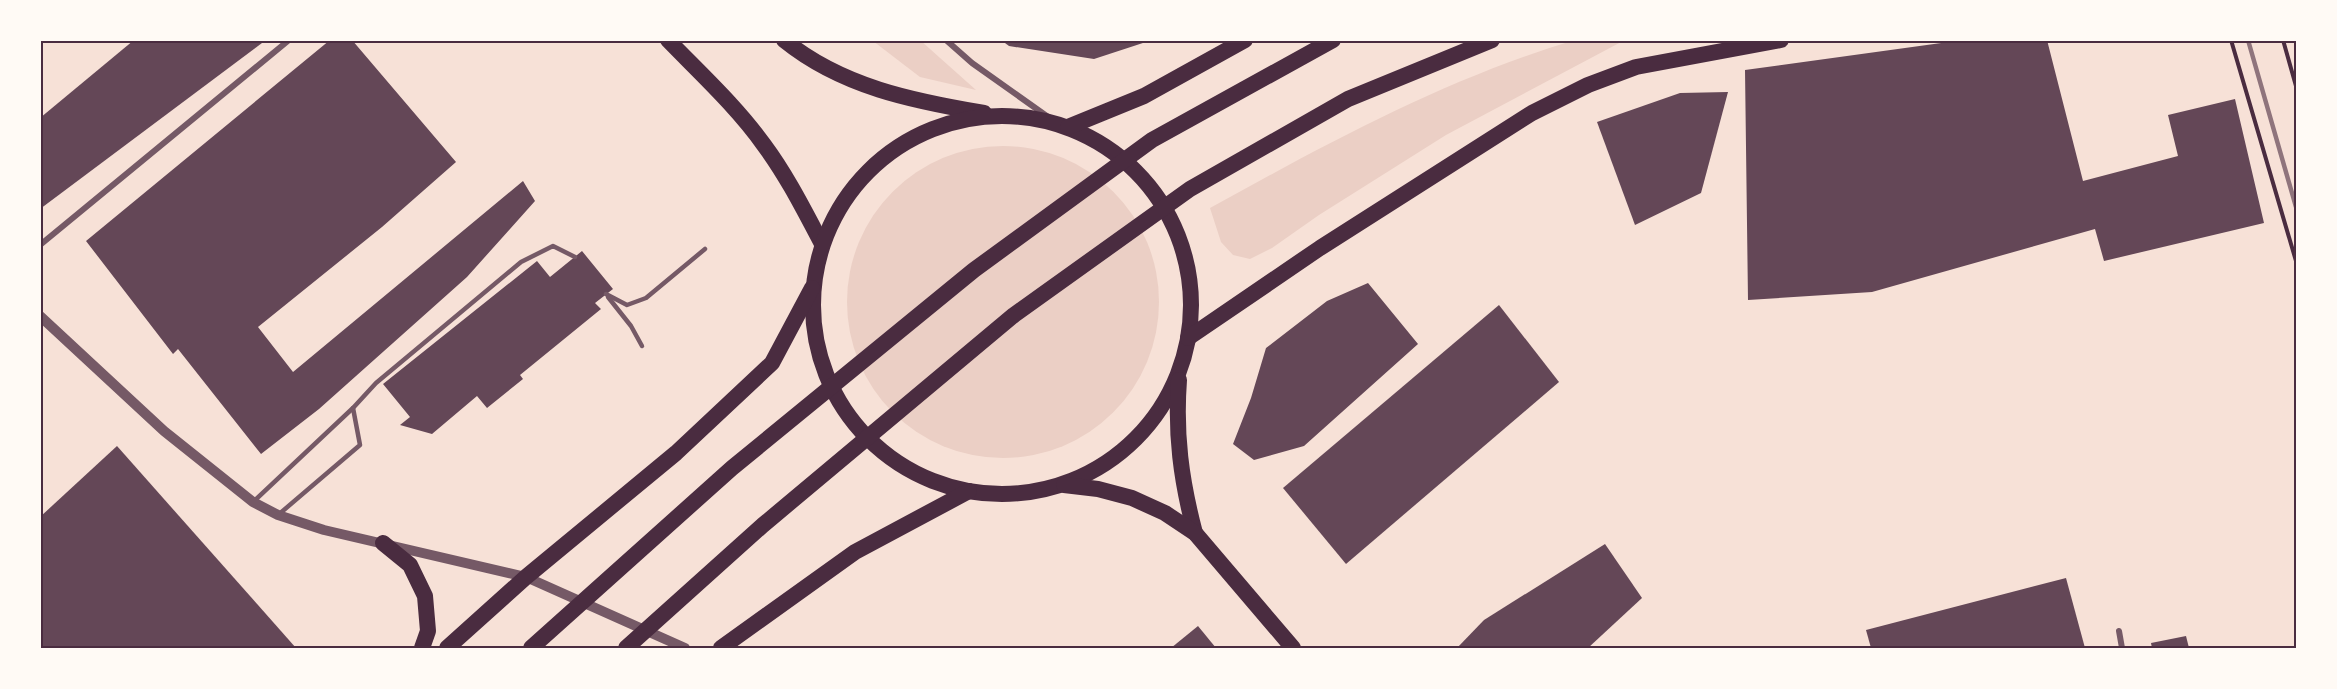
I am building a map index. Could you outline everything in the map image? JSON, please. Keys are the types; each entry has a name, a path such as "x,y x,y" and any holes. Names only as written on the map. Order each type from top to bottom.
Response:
{"highway":[{"path":"668,40 728,101 764,145 798,198 822,244"},
{"path":"784,40 826,67 870,88 917,102 1063,126 1114,152 1152,190 1177,236 1190,286 1188,338 1179,371 1160,409 1134,441 1101,467 1063,484 1032,492 1000,494 969,491 930,480 895,461 864,434 839,402 822,364 813,325 813,285 822,244 848,193 888,152 939,125 996,115"},
{"path":"1063,126 1144,96 1245,40"},
{"path":"531,648 732,468 974,270 1152,140 1333,40"},
{"path":"626,648 763,525 1014,315 1190,189 1348,99 1492,40"},
{"path":"1188,338 1320,248 1532,114 1579,90 1636,66 1780,40"},
{"path":"447,648 526,577 676,453 772,363 813,285"},
{"path":"1179,371 1178,453 1195,533"},
{"path":"1063,484 1098,489 1132,498 1165,513 1195,533 1293,648"},
{"path":"721,648 855,552 969,491"},
{"path":"383,543 410,565 425,596 428,631 422,648"}],"street":[{"path":"40,245 290,40"},
{"path":"946,40 972,63 1063,126"},
{"path":"40,316 164,431 253,502 278,514 324,530 526,577 685,648"},
{"path":"2119,630 2122,648"}],"lane":[{"path":"253,502 376,383 521,262 553,246 575,257"},
{"path":"642,346 631,326 606,294 627,305 646,298 705,249"},
{"path":"278,514 360,445 352,408"}],"path":[{"path":"2231,40 2296,261"},
{"path":"2283,40 2296,86"}],"shaded area":[{"path":"1575,40 1623,41 1446,135 1319,215 1272,248 1250,259 1233,255 1221,242 1210,208 1343,137 1433,93"},
{"path":"873,41 921,41 976,90 920,77"},
{"path":"1003,146 1033,149 1063,158 1090,172 1113,192 1133,215 1147,242 1156,272 1159,302 1156,332 1147,362 1133,389 1113,412 1090,432 1063,446 1033,455 1003,458 973,455 943,446 916,432 893,412 873,389 859,362 850,332 847,302 850,272 859,242 873,215 893,192 916,172 943,158 973,149"}],"building":[{"path":"134,40 266,40 40,209 40,118"},
{"path":"330,40 352,40 456,162 382,227 258,327 293,372 523,181 535,201 467,277 319,409 261,454 178,349 173,354 86,241"},
{"path":"1001,40 1149,41 1094,59 1009,46"},
{"path":"1963,40 2047,40 2083,181 2178,156 2168,115 2235,99 2264,223 2104,261 2095,229 1872,292 1748,300 1745,70"},
{"path":"1728,92 1701,193 1635,225 1597,122 1680,93"},
{"path":"582,251 613,289 595,303 601,309 520,375 523,379 487,408 477,396 432,434 400,425 410,417 383,384 537,261 550,277"},
{"path":"1368,283 1418,344 1304,446 1254,460 1233,444 1251,398 1266,348 1327,301"},
{"path":"1499,305 1559,382 1346,564 1283,488"},
{"path":"117,446 296,648 40,648 40,517"},
{"path":"1605,544 1642,598 1588,648 1457,648 1484,620"},
{"path":"2066,578 2085,648 1871,648 1866,630"},
{"path":"1198,626 1216,648 1171,648"},
{"path":"2186,636 2189,648 2152,648 2151,643"}],"railway":[{"path":"2248,40 2296,207"}]}
